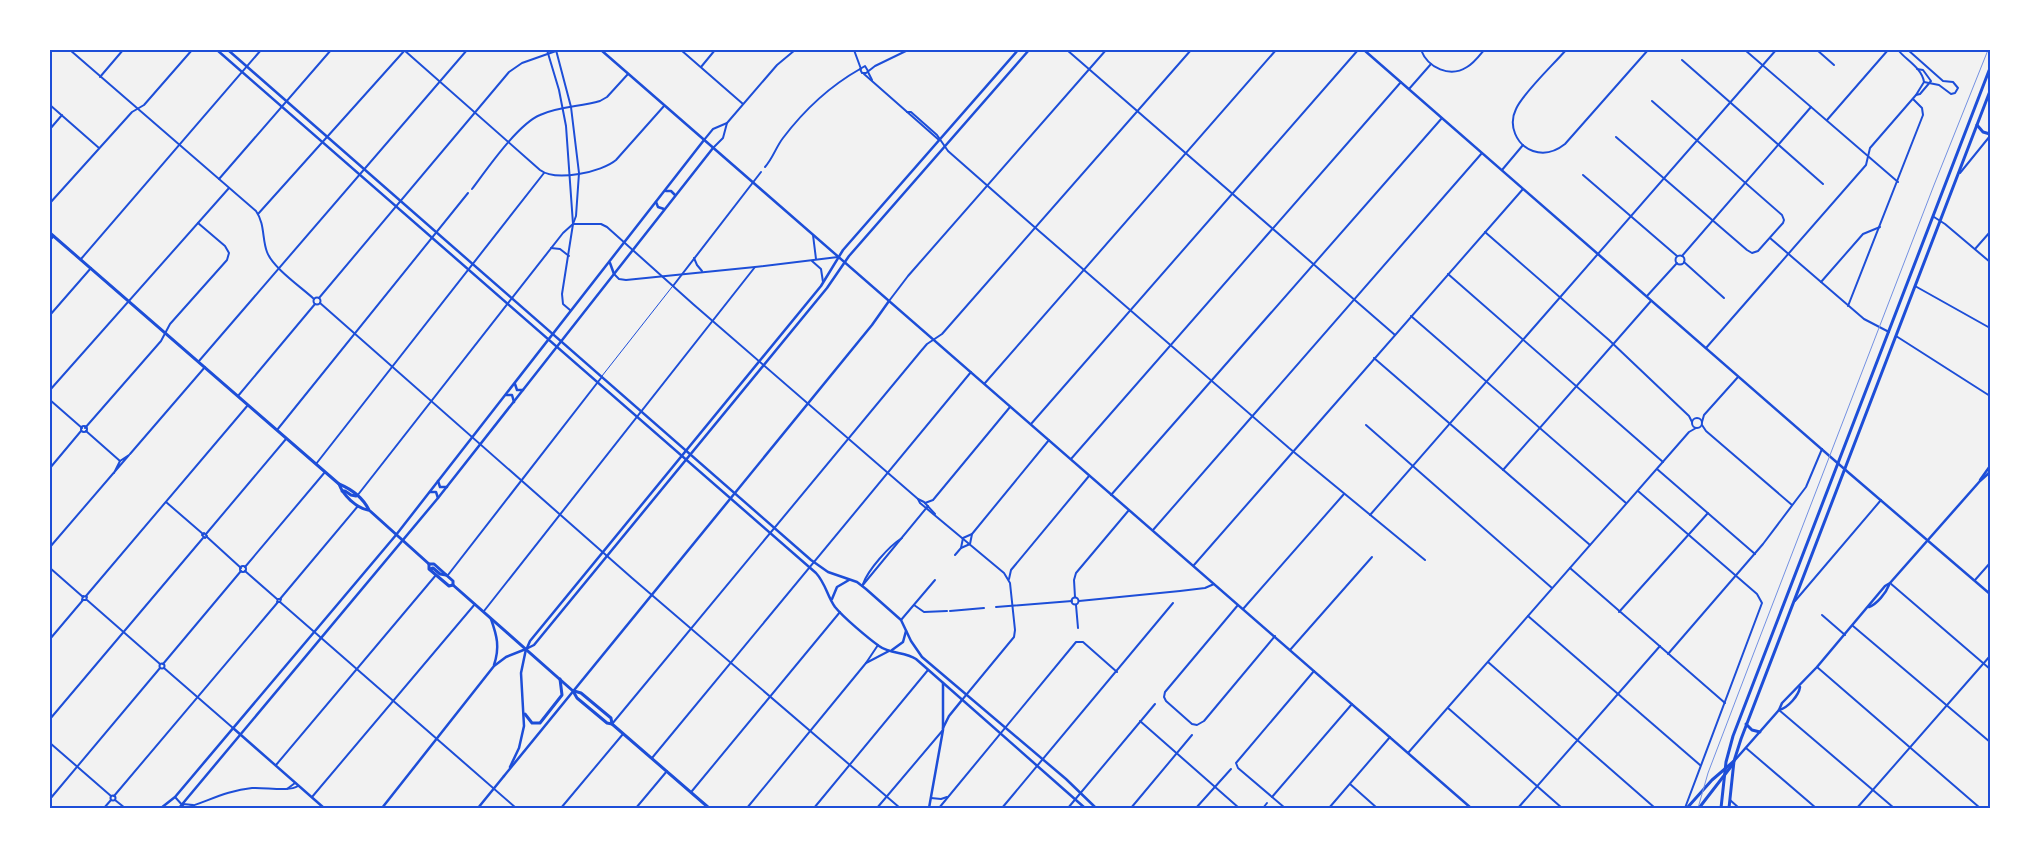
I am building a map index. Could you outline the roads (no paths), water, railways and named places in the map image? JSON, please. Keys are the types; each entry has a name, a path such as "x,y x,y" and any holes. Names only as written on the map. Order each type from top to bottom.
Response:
{"main road":[{"path":"1721,808 1725,768 1733,736 1990,68"},
{"path":"1729,808 1734,761 1746,724 1990,91"},
{"path":"1977,125 1983,132 1990,135"},
{"path":"50,232 325,472 339,484 347,487 365,503 368,510"},
{"path":"339,484 342,492 358,506 368,510 449,586 453,585"},
{"path":"342,492 344,490 351,495 357,496"},
{"path":"429,567 434,564 447,575 453,581 453,585 559,678 573,691 577,698 607,723 612,724 710,808"},
{"path":"524,714 532,723 540,723 562,696 559,678"},
{"path":"573,691 583,694 611,718 612,724"},
{"path":"1746,724 1752,730 1760,732"},
{"path":"1686,808 1734,761"},
{"path":"1698,808 1724,777 1734,761"}],"street":[{"path":"70,50 258,214 267,253 279,268 314,299 315,304"},
{"path":"100,76 123,50"},
{"path":"50,203 132,112 144,105 192,50"},
{"path":"217,50 685,461 810,568 823,582 840,612 878,645 912,657 1076,798 1085,808"},
{"path":"228,50 814,562 834,575 862,586 902,620 912,642 921,655 1081,792 1096,808"},
{"path":"81,260 179,144 262,50"},
{"path":"219,179 331,50"},
{"path":"258,214 404,50 544,174 579,174 596,171 614,162 664,106"},
{"path":"198,361 467,50"},
{"path":"357,496 551,248 573,224 570,174 562,108 547,50"},
{"path":"314,299 319,298 474,112 515,67 556,50 571,107 579,174 576,208 562,298 564,306 570,311"},
{"path":"601,50 1471,808"},
{"path":"681,50 744,104"},
{"path":"700,67 715,50"},
{"path":"161,808 175,797 396,536 713,129 727,123 777,66 795,50"},
{"path":"854,50 863,74 937,135 944,147 987,186 1252,416 1426,560"},
{"path":"854,74 863,74 908,50"},
{"path":"504,776 519,748 524,714 521,673 526,649 530,641 823,283 838,257 1018,50"},
{"path":"382,808 494,666 506,657 534,645 831,283 844,263 1029,50"},
{"path":"1067,50 1395,335"},
{"path":"478,808 872,325 903,282 1106,50"},
{"path":"612,724 920,351 942,334 1191,50"},
{"path":"984,384 1276,50"},
{"path":"1030,424 1358,50"},
{"path":"1364,50 1838,464 1990,594"},
{"path":"1422,50 1431,64 1443,71 1458,71 1471,65 1484,50"},
{"path":"1566,50 1520,102 1515,111 1514,131 1523,145 1541,153 1560,148 1648,50"},
{"path":"1746,50 1898,182"},
{"path":"1370,515 1776,50"},
{"path":"1817,50 1834,65"},
{"path":"1827,121 1888,50"},
{"path":"1706,348 1866,165 1870,148 1916,95 1924,82 1924,77 1898,50"},
{"path":"1908,50 1943,81 1953,82 1958,88 1951,94 1939,85 1924,82"},
{"path":"858,60 866,67 872,80"},
{"path":"1682,60 1823,184"},
{"path":"1409,89 1431,64"},
{"path":"766,167 781,140 814,102 825,92 860,69 875,66"},
{"path":"1917,69 1922,70 1930,77 1931,82"},
{"path":"472,189 509,142 534,117 562,108 604,99 628,74"},
{"path":"1071,459 1401,82"},
{"path":"1916,95 1920,94 1931,82"},
{"path":"1848,306 1923,114 1922,107 1913,99"},
{"path":"1616,137 1746,250 1752,253 1758,251 1783,223 1784,218 1780,212 1652,101"},
{"path":"50,105 99,148"},
{"path":"1583,174 1677,256 1682,256 1811,107"},
{"path":"50,129 62,115"},
{"path":"1111,495 1442,118"},
{"path":"179,808 481,445 675,195 723,138 727,123"},
{"path":"1958,175 1990,135"},
{"path":"1502,170 1523,145"},
{"path":"1152,530 1482,153"},
{"path":"447,575 761,172"},
{"path":"316,464 544,174"},
{"path":"50,390 229,188"},
{"path":"1193,566 1523,189"},
{"path":"665,191 671,191 675,195"},
{"path":"277,430 468,193"},
{"path":"656,202 659,208 664,209"},
{"path":"1933,217 1940,220 1990,262"},
{"path":"86,431 86,428 161,341 170,324 226,262 229,253 222,243 198,223"},
{"path":"573,224 603,224 1009,579"},
{"path":"1821,282 1863,234 1880,227"},
{"path":"1485,232 1613,344 1689,416 1692,423 1706,431 1792,505"},
{"path":"1975,249 1990,232"},
{"path":"812,235 816,260"},
{"path":"50,240 54,236"},
{"path":"1770,238 1869,323 1889,332"},
{"path":"551,248 563,250 569,256"},
{"path":"1647,297 1677,263 1677,256"},
{"path":"1682,256 1684,262 1724,298"},
{"path":"610,261 614,274 623,280 755,268 838,257"},
{"path":"694,258 699,268 704,272"},
{"path":"812,261 821,270 823,283"},
{"path":"1677,263 1684,262"},
{"path":"50,315 91,268"},
{"path":"484,612 755,268"},
{"path":"1448,274 1663,462"},
{"path":"1915,286 1990,328"},
{"path":"319,298 320,303 431,402 900,808"},
{"path":"1503,470 1651,301"},
{"path":"238,396 315,304 320,303"},
{"path":"1411,316 1627,504"},
{"path":"1896,336 1990,396"},
{"path":"1374,358 1590,546"},
{"path":"50,547 114,473 121,462 130,455 206,367"},
{"path":"652,758 971,372"},
{"path":"1408,753 1689,432 1696,418 1704,415 1738,377"},
{"path":"515,382 517,390 524,390"},
{"path":"504,396 512,395 514,402"},
{"path":"50,400 82,428 86,428"},
{"path":"50,639 248,405"},
{"path":"925,503 933,500 1010,407"},
{"path":"1689,432 1698,428 1702,423 1704,415"},
{"path":"1689,416 1696,418 1702,423 1706,431"},
{"path":"1366,425 1553,588"},
{"path":"50,468 82,431 82,428"},
{"path":"82,431 86,431 121,462"},
{"path":"50,719 286,438"},
{"path":"963,538 972,534 1049,440"},
{"path":"1668,654 1736,577 1792,505 1808,483 1822,449"},
{"path":"1980,481 1990,466"},
{"path":"1657,469 1755,554"},
{"path":"241,568 245,567 325,472"},
{"path":"1734,761 1779,710 1782,703 1796,688 1800,687 1853,626 1885,586 1890,583 1990,472"},
{"path":"877,808 943,730 949,716 1012,641 1015,633 1009,579 1010,570 1089,476"},
{"path":"438,482 440,487 447,487"},
{"path":"1638,491 1757,594 1762,602 1686,808"},
{"path":"430,492 436,492 438,498"},
{"path":"1243,609 1344,494"},
{"path":"918,498 932,509 935,514"},
{"path":"932,509 933,500"},
{"path":"1793,604 1881,500"},
{"path":"163,664 241,571 241,568 166,502"},
{"path":"104,808 358,506"},
{"path":"862,586 870,572 928,507"},
{"path":"996,607 1072,601 1075,597 1074,580 1076,573 1128,510"},
{"path":"1619,612 1708,512"},
{"path":"970,544 972,534"},
{"path":"961,548 963,538"},
{"path":"955,555 961,548 970,544"},
{"path":"1290,650 1372,557"},
{"path":"1974,580 1990,563"},
{"path":"50,568 160,664 163,664"},
{"path":"1570,568 1725,702"},
{"path":"1002,571 1010,570"},
{"path":"241,571 245,571 279,600 516,808"},
{"path":"276,765 436,575"},
{"path":"832,600 837,587 850,580"},
{"path":"902,620 935,580"},
{"path":"1801,581 1810,583"},
{"path":"1890,583 1990,669"},
{"path":"1076,605 1079,601 1206,588 1214,584"},
{"path":"1075,597 1079,601"},
{"path":"1072,601 1076,605 1078,628"},
{"path":"1002,808 1173,603"},
{"path":"312,798 475,604"},
{"path":"914,605 924,612 984,608"},
{"path":"1238,605 1166,690 1164,697 1168,703 1192,724 1196,726 1204,721 1275,636"},
{"path":"691,792 840,612"},
{"path":"1822,615 1845,635"},
{"path":"1528,616 1701,765"},
{"path":"491,618 498,641 498,654 494,666"},
{"path":"1853,626 1990,742"},
{"path":"866,663 903,642 906,630"},
{"path":"940,808 1000,732 1079,641 1084,643 1117,672"},
{"path":"747,808 866,663 878,645"},
{"path":"1518,808 1660,646"},
{"path":"1857,808 1990,656"},
{"path":"1488,662 1655,808"},
{"path":"50,799 160,668 160,664"},
{"path":"163,664 164,668 324,808"},
{"path":"1817,667 1980,808"},
{"path":"814,808 928,670"},
{"path":"1285,808 1236,764 1238,759 1314,671"},
{"path":"929,808 943,730 943,683"},
{"path":"1068,808 1155,704"},
{"path":"1272,797 1352,704"},
{"path":"1448,708 1562,808"},
{"path":"1779,710 1894,808"},
{"path":"1140,721 1239,808"},
{"path":"561,808 623,734"},
{"path":"1131,808 1192,735"},
{"path":"1329,808 1390,737"},
{"path":"50,743 124,808"},
{"path":"1746,748 1816,808"},
{"path":"1196,808 1231,769"},
{"path":"636,808 667,771"},
{"path":"287,788 295,783"},
{"path":"1350,784 1377,808"},
{"path":"175,797 186,807 237,790 266,787 292,789 298,786"},
{"path":"114,796 115,800"},
{"path":"931,798 941,799 947,797"},
{"path":"1730,800 1739,808"},
{"path":"1263,808 1267,803"}],"railway":[{"path":"1698,808 1708,773 1753,655 1988,50"}]}
